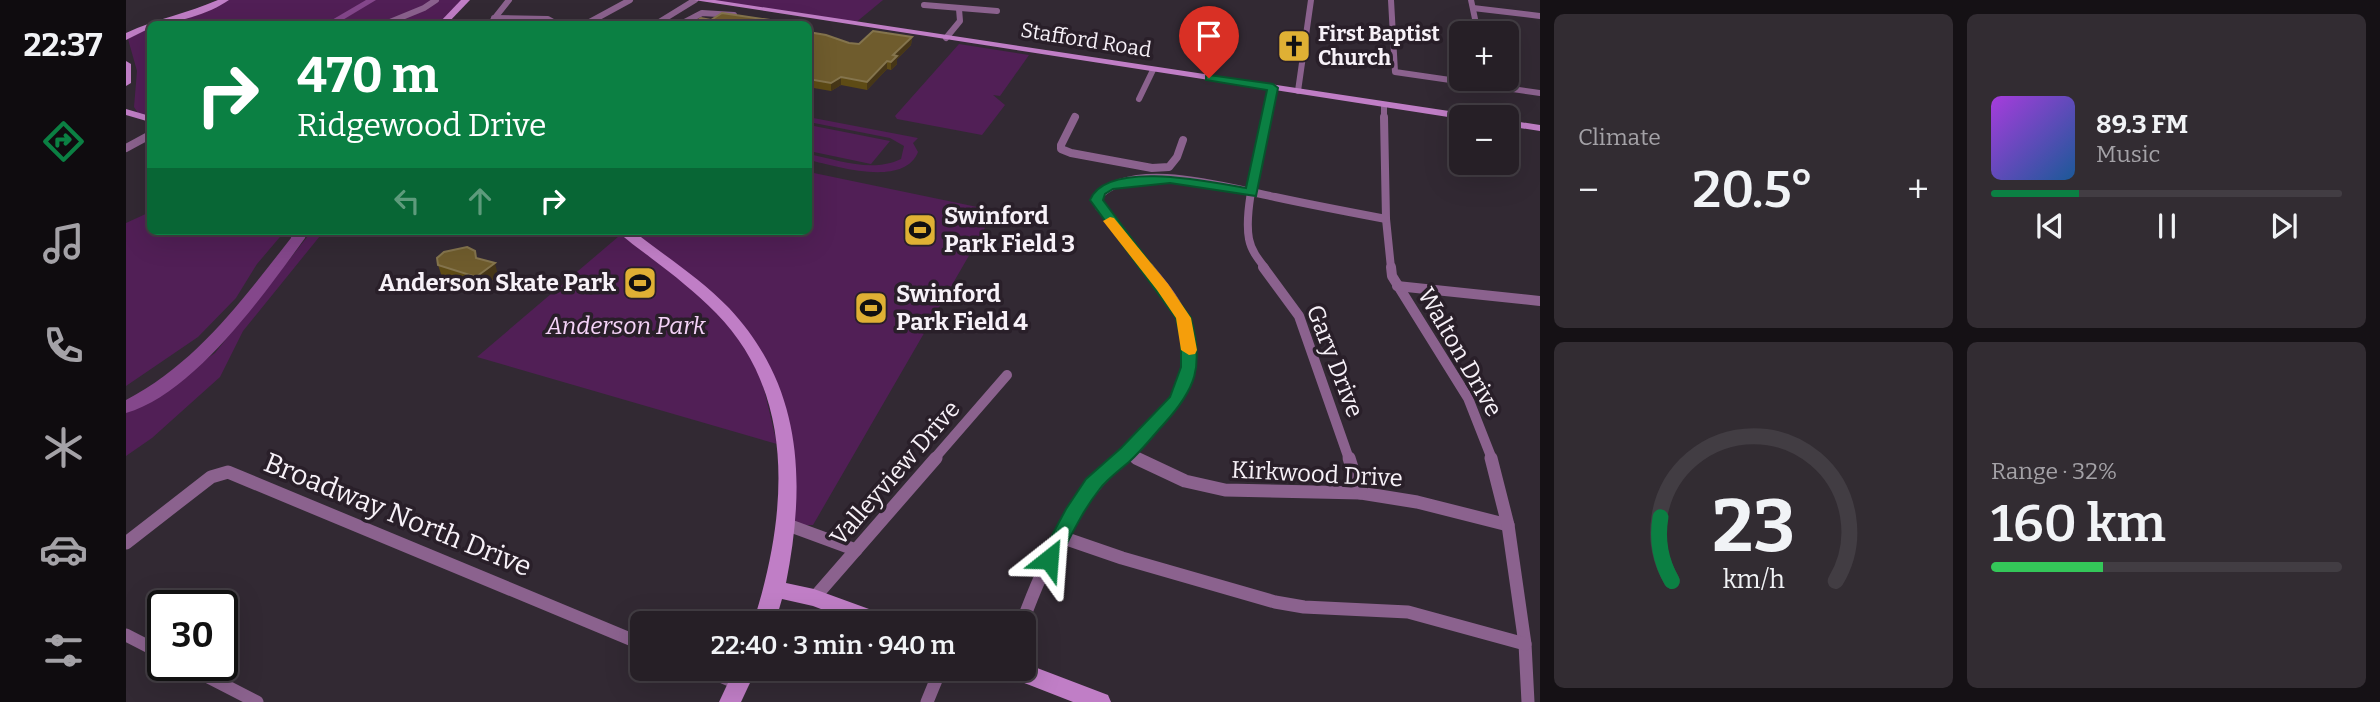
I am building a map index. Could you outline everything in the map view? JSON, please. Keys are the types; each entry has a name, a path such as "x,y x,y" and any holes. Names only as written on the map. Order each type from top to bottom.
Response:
{"street":[{"path":"165,21 198,12 225,0"},
{"path":"390,21 426,8 436,0"},
{"path":"445,21 466,0"},
{"path":"492,21 509,0"},
{"path":"592,21 630,0"},
{"path":"661,21 696,0"},
{"name":"Stafford Road","path":"696,0 1449,114"},
{"path":"1298,91 1311,0"},
{"path":"1391,0 1393,70 1399,73 1449,78"},
{"path":"1471,0 1476,21"},
{"path":"924,5 997,11"},
{"path":"1473,8 1540,16"},
{"path":"946,38 960,21 959,9"},
{"path":"687,21 702,13 734,15"},
{"path":"492,21 552,21"},
{"path":"126,37 147,27"},
{"path":"126,64 126,83"},
{"path":"1139,100 1153,70"},
{"name":"Gary Drive","path":"1273,88 1252,193 1248,228 1251,246 1299,316 1360,493"},
{"path":"1519,88 1540,93"},
{"name":"Walton Drive","path":"1384,105 1389,265 1397,286 1468,398 1494,464 1508,525 1525,644 1528,702"},
{"path":"126,112 147,118"},
{"path":"1075,117 1061,149 1071,153 1152,168 1169,167 1177,157 1183,140"},
{"path":"1519,125 1540,128"},
{"path":"126,148 147,137"},
{"path":"1152,168 1159,180"},
{"path":"1026,611 1037,582 1093,484 1127,453 1177,400 1188,374 1189,341 1184,318 1097,200 1100,192 1109,185 1184,179 1386,219"},
{"path":"630,235 725,313 760,362 782,417 789,454 791,489 788,525 776,589 768,611"},
{"path":"1397,286 1540,302"},
{"name":"Valleyview Drive","path":"814,598 1007,375"},
{"name":"Kirkwood Drive","path":"1127,453 1178,479 1220,490 1360,493 1432,505 1508,525"},
{"name":"Broadway North Drive","path":"126,543 211,477 228,472 630,639"},
{"path":"788,525 856,550"},
{"path":"1061,537 1157,569 1275,602 1304,607 1408,612 1455,622 1525,644"},
{"path":"776,589 814,598 850,611"},
{"path":"126,635 147,645"},
{"path":"1036,677 1100,702"},
{"path":"216,681 257,702"},
{"path":"927,702 936,681"}],"green space":[{"path":"218,0 468,0 448,21 166,21"},
{"path":"698,0 883,0 854,24"},
{"path":"147,29 147,114 138,113 134,107 137,71 128,39"},
{"path":"959,44 1029,55 1000,96 993,95 1005,105 982,135 897,119 895,116"},
{"path":"812,118 918,138 913,143 918,152 910,163 884,172 851,170 812,161 812,155 855,164 890,163 901,159 904,146 890,138 812,123"},
{"path":"812,126 890,141 871,164 812,152"},
{"name":"Anderson Park","path":"812,173 982,208 989,221 813,525 788,525 791,490 757,359 777,444 477,357 620,235 812,235"},
{"path":"147,213 147,235 282,235 257,264 236,298 198,337 126,386 126,223"},
{"path":"321,235 243,331 220,377 152,438 126,456 126,412 141,405 215,353 308,236"}],"building":[{"path":"722,13 777,21 696,21 701,18 711,20"},
{"path":"873,31 912,37 893,55 897,56 891,62 887,61 867,82 841,77 831,83 812,80 812,33 859,44"},
{"path":"467,247 475,251 476,258 495,263 476,277 438,265 437,258 444,252"}],"waterway":[{"path":"335,21 372,0"},
{"path":"126,407 153,393 200,356 261,286 298,235"}],"slow traffic":[{"path":"1110,221 1163,287 1184,318 1189,350"}],"place":[{"name":"First Baptist Church","path":"1294,46"},
{"name":"Swinford Park Field 3","path":"920,230"},
{"name":"Anderson Skate Park","path":"640,283"},
{"name":"Swinford Park Field 4","path":"871,308"}],"route":[{"path":"1049,559 1093,484 1127,453 1177,400 1186,382 1189,367 1188,331 1184,318 1163,287 1099,207 1097,200 1100,192 1109,185 1184,179 1252,193 1273,88 1209,78"}]}
